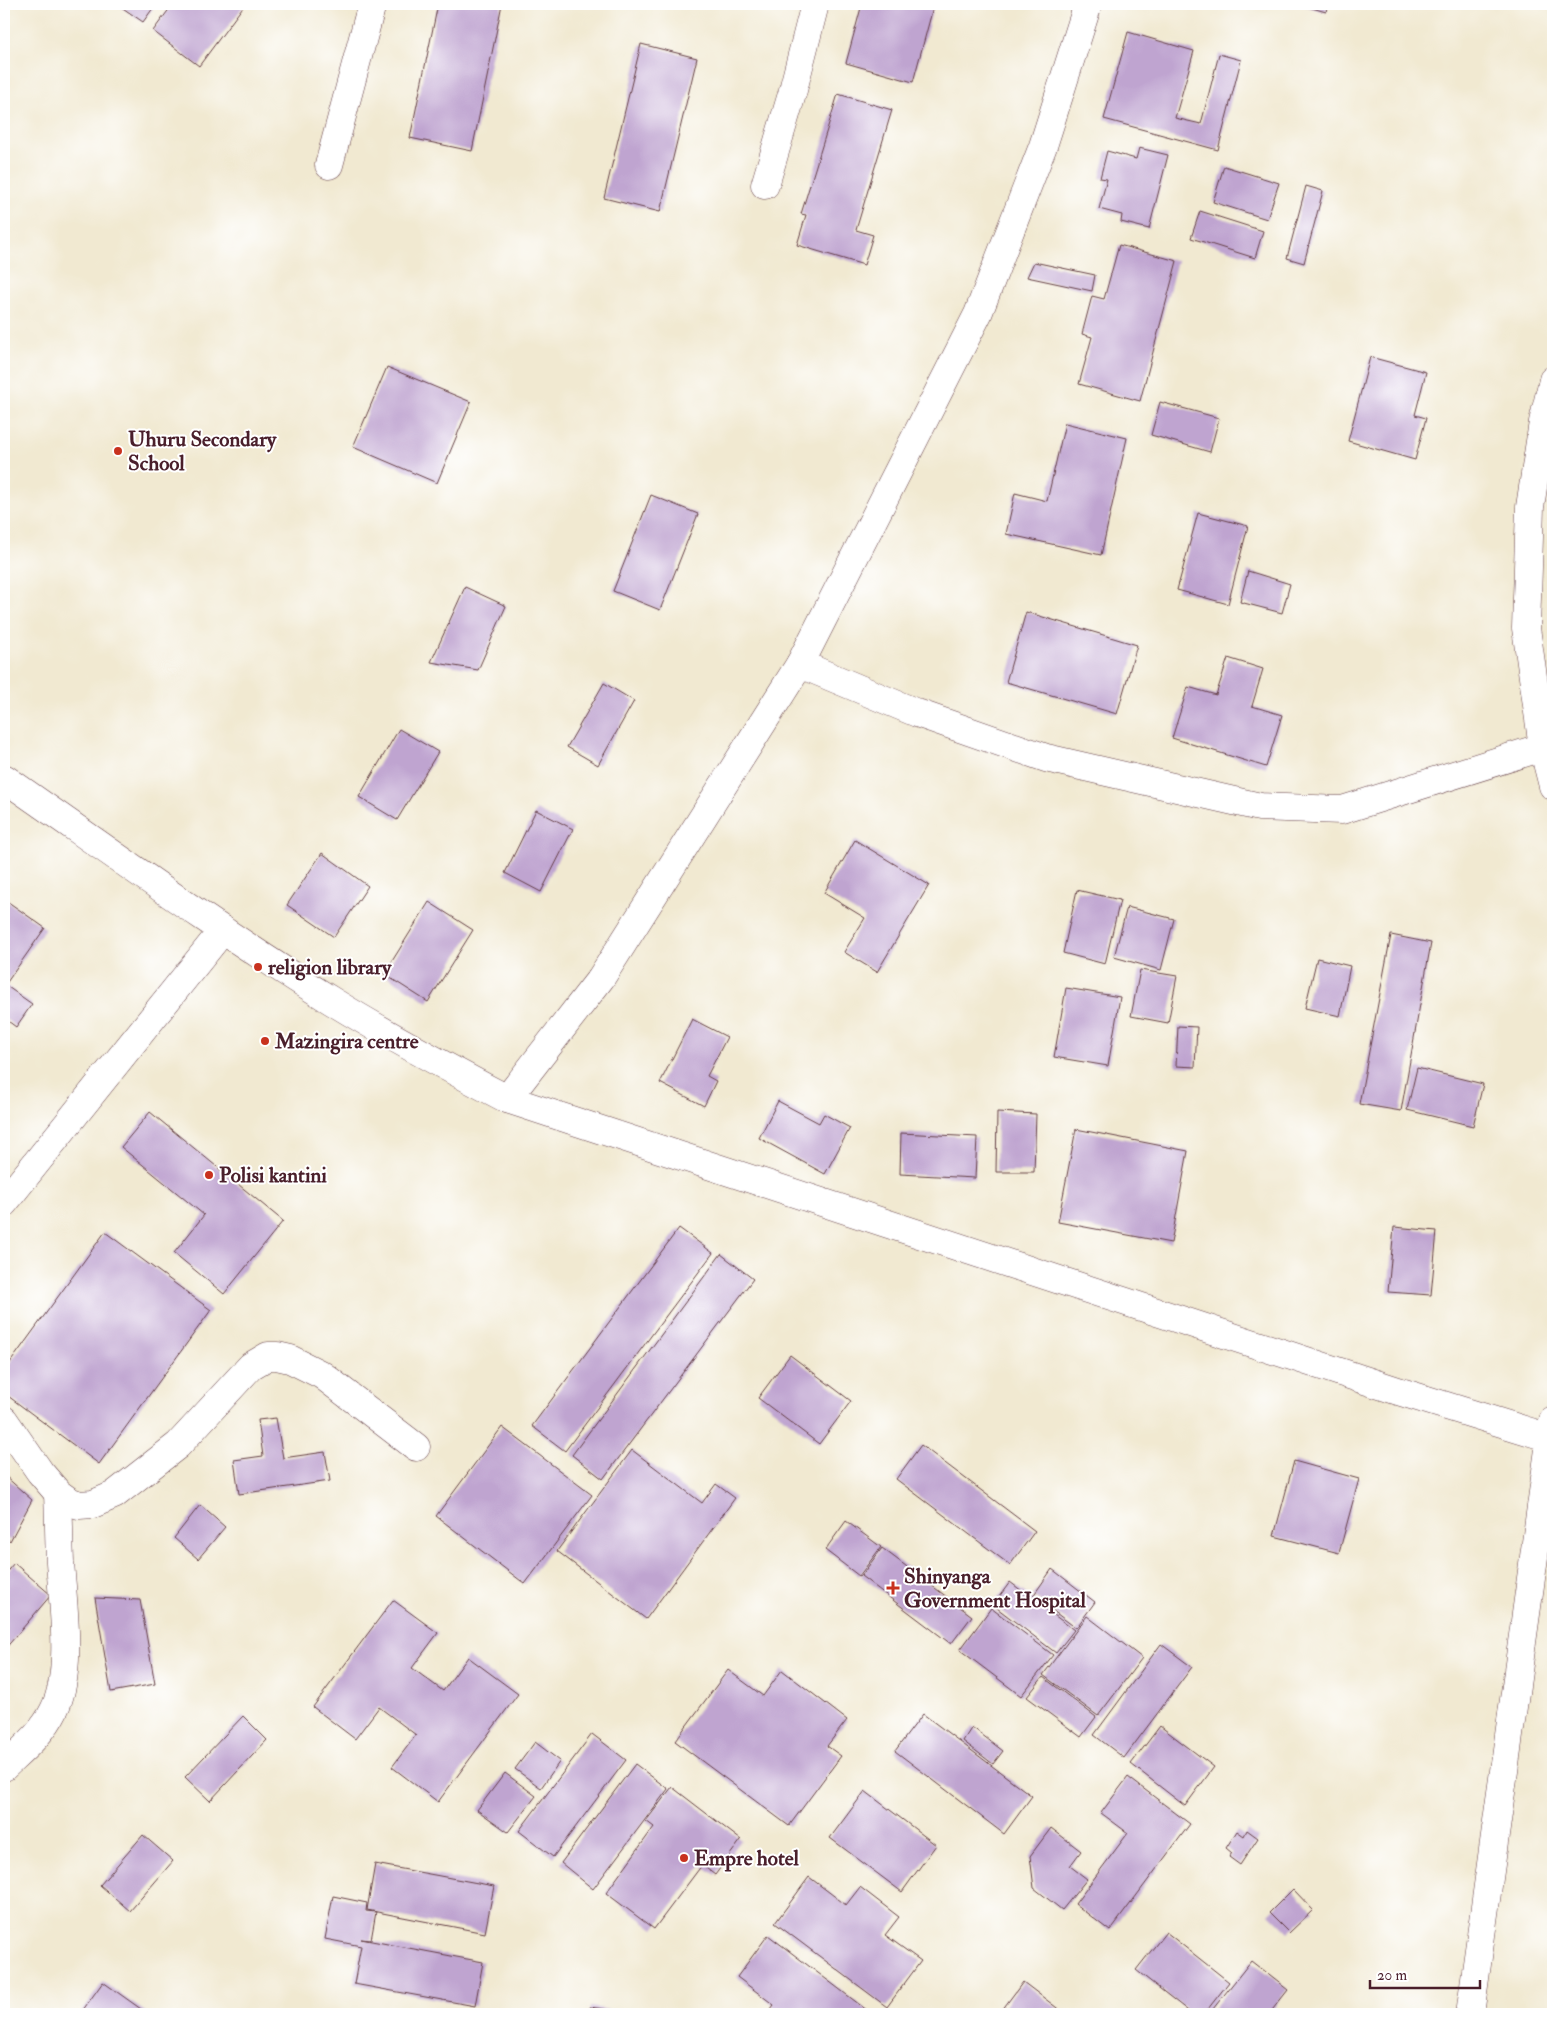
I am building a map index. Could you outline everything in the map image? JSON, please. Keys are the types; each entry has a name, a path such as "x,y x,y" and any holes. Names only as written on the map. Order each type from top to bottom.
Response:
{"street":[{"path":"330,164 372,4"},
{"path":"765,185 792,94 815,4"},
{"path":"506,1099 601,978 701,824 800,664 978,314 1043,146 1088,4"},
{"path":"1553,380 1543,422 1530,507 1526,628 1543,747 1553,786"},
{"path":"800,664 917,713 1046,758 1260,807 1342,810 1543,747"},
{"path":"4,778 223,930 332,1001 506,1099 1380,1385 1552,1429 1470,2014"},
{"path":"4,1203 223,930"},
{"path":"4,1420 40,1472 58,1493 79,1505 93,1504 114,1496 178,1445 251,1366 268,1356 277,1356 290,1359 322,1375 416,1447"},
{"path":"4,1768 35,1738 53,1713 62,1691 65,1616 60,1561 58,1493"}],"building":[{"path":"117,4 156,4 143,22"},
{"path":"173,4 245,4 199,66 153,31"},
{"path":"438,4 502,4 472,151 410,138"},
{"path":"862,4 934,4 913,82 846,63"},
{"path":"1298,4 1328,4 1326,12"},
{"path":"1128,32 1194,51 1175,118 1201,124 1219,54 1241,60 1218,150 1104,119"},
{"path":"641,44 697,58 660,212 604,198"},
{"path":"838,94 892,110 856,230 873,235 864,265 797,245 806,215 801,214"},
{"path":"1139,148 1168,155 1149,229 1121,222 1122,215 1099,209 1107,179 1100,178 1107,151 1136,159"},
{"path":"1224,166 1279,183 1267,219 1213,202"},
{"path":"1306,186 1323,191 1304,263 1287,258"},
{"path":"1200,211 1263,231 1255,258 1191,238"},
{"path":"1119,245 1177,261 1140,401 1079,384 1092,337 1082,334 1092,296 1104,299"},
{"path":"1034,262 1095,275 1092,291 1027,277"},
{"path":"1370,357 1426,372 1415,415 1426,418 1415,460 1348,441"},
{"path":"387,367 471,402 437,483 353,447"},
{"path":"1160,402 1219,418 1210,452 1151,435"},
{"path":"1065,423 1127,438 1101,555 1006,534 1015,493 1047,501"},
{"path":"651,495 698,514 660,610 613,591"},
{"path":"1198,513 1248,526 1228,604 1177,590"},
{"path":"1248,571 1290,584 1282,613 1240,602"},
{"path":"465,587 506,606 478,670 431,662"},
{"path":"1026,612 1137,645 1117,714 1006,682"},
{"path":"1228,658 1263,669 1252,706 1282,715 1266,767 1172,738 1188,687 1216,695"},
{"path":"604,683 634,701 598,765 567,747"},
{"path":"399,729 438,752 397,820 359,797"},
{"path":"536,810 573,829 541,892 505,873"},
{"path":"855,840 929,885 877,972 844,952 865,918 824,893"},
{"path":"322,853 368,886 334,937 287,905"},
{"path":"1077,890 1120,900 1105,964 1063,953"},
{"path":"4,899 45,928 5,985 32,1004 16,1027 4,1018"},
{"path":"429,902 473,930 428,1002 384,974"},
{"path":"1127,907 1174,919 1161,970 1114,957"},
{"path":"1391,935 1431,943 1401,1111 1359,1104"},
{"path":"1317,958 1350,966 1340,1016 1305,1008"},
{"path":"1140,970 1177,976 1168,1023 1131,1016"},
{"path":"1066,988 1120,997 1108,1066 1054,1057"},
{"path":"692,1019 727,1037 707,1076 716,1081 704,1106 660,1083"},
{"path":"1178,1026 1197,1027 1195,1067 1176,1066"},
{"path":"1417,1068 1483,1084 1473,1126 1407,1110"},
{"path":"778,1101 819,1123 824,1114 850,1128 825,1174 759,1138"},
{"path":"150,1112 283,1221 224,1294 174,1253 204,1215 121,1147"},
{"path":"997,1112 1036,1114 1034,1172 996,1172"},
{"path":"1076,1129 1188,1151 1171,1243 1058,1222"},
{"path":"901,1133 977,1137 975,1178 900,1174"},
{"path":"1394,1227 1437,1231 1431,1295 1388,1292"},
{"path":"679,1228 713,1253 565,1451 532,1426"},
{"path":"105,1232 211,1310 99,1464 4,1393 4,1371"},
{"path":"721,1254 753,1279 603,1479 572,1455"},
{"path":"790,1355 851,1401 819,1444 758,1398"},
{"path":"276,1418 283,1458 325,1452 330,1481 239,1494 234,1460 263,1456 258,1420"},
{"path":"502,1427 592,1495 525,1584 436,1516"},
{"path":"921,1445 1035,1531 1010,1565 896,1479"},
{"path":"632,1450 702,1503 716,1484 735,1498 646,1619 557,1551"},
{"path":"1294,1461 1359,1479 1339,1553 1274,1536"},
{"path":"4,1475 32,1500 10,1541 4,1535"},
{"path":"200,1505 225,1527 198,1559 174,1538"},
{"path":"846,1521 881,1547 859,1576 825,1550"},
{"path":"882,1548 972,1616 951,1644 861,1576"},
{"path":"14,1563 51,1595 4,1650 4,1575"},
{"path":"1052,1569 1095,1602 1076,1628 1033,1596"},
{"path":"1010,1582 1074,1630 1056,1653 993,1605"},
{"path":"95,1598 140,1600 155,1684 111,1692"},
{"path":"393,1600 438,1633 412,1668 443,1691 468,1657 518,1694 438,1802 392,1767 416,1735 379,1707 355,1739 313,1707"},
{"path":"991,1608 1053,1655 1021,1696 960,1650"},
{"path":"1087,1616 1142,1658 1098,1716 1043,1675"},
{"path":"1161,1644 1192,1667 1124,1758 1094,1735"},
{"path":"728,1670 763,1696 782,1670 847,1720 827,1746 841,1756 789,1826 675,1741"},
{"path":"1043,1677 1096,1717 1081,1737 1027,1697"},
{"path":"923,1714 1032,1796 1004,1834 895,1751"},
{"path":"243,1716 267,1740 210,1801 185,1777"},
{"path":"1160,1726 1214,1767 1185,1806 1131,1764"},
{"path":"972,1727 1003,1751 993,1764 963,1741"},
{"path":"592,1734 626,1760 553,1857 519,1831"},
{"path":"535,1742 560,1761 541,1788 515,1769"},
{"path":"635,1764 668,1789 593,1889 561,1863"},
{"path":"505,1773 536,1796 508,1832 477,1810"},
{"path":"1128,1777 1190,1824 1110,1931 1075,1904 1128,1833 1101,1813"},
{"path":"672,1787 741,1840 715,1875 702,1865 654,1929 606,1893 654,1827 646,1821"},
{"path":"865,1791 936,1845 902,1892 830,1838"},
{"path":"1051,1828 1081,1851 1070,1866 1087,1879 1062,1910 1034,1888 1030,1856"},
{"path":"1247,1830 1258,1838 1240,1865 1229,1857 1232,1853 1226,1848 1237,1831 1244,1836"},
{"path":"143,1835 173,1861 130,1911 100,1885"},
{"path":"375,1864 494,1886 485,1933 367,1910"},
{"path":"809,1877 846,1905 860,1887 899,1917 885,1935 921,1961 887,2007 775,1923"},
{"path":"1293,1889 1313,1910 1289,1933 1269,1913"},
{"path":"333,1896 367,1903 366,1911 376,1912 371,1940 361,1939 483,1962 475,2006 354,1984 361,1946 325,1939"},
{"path":"1166,1932 1229,1982 1204,2014 1192,2014 1136,1970"},
{"path":"768,1935 872,2014 767,2014 774,2005 737,1977"},
{"path":"1251,1961 1288,1990 1269,2014 1209,2014"},
{"path":"103,1982 148,2014 80,2014"},
{"path":"1023,1982 1065,2014 999,2014"},
{"path":"590,2007 617,2011 616,2014 589,2014"}],"place":[{"name":"Uhuru Secondary School","path":"118,451"},
{"name":"religion library","path":"258,967"},
{"name":"Mazingira centre","path":"265,1041"},
{"name":"Polisi kantini","path":"209,1175"},
{"name":"Shinyanga Government Hospital","path":"893,1588"},
{"name":"Empre hotel","path":"684,1858"}]}
